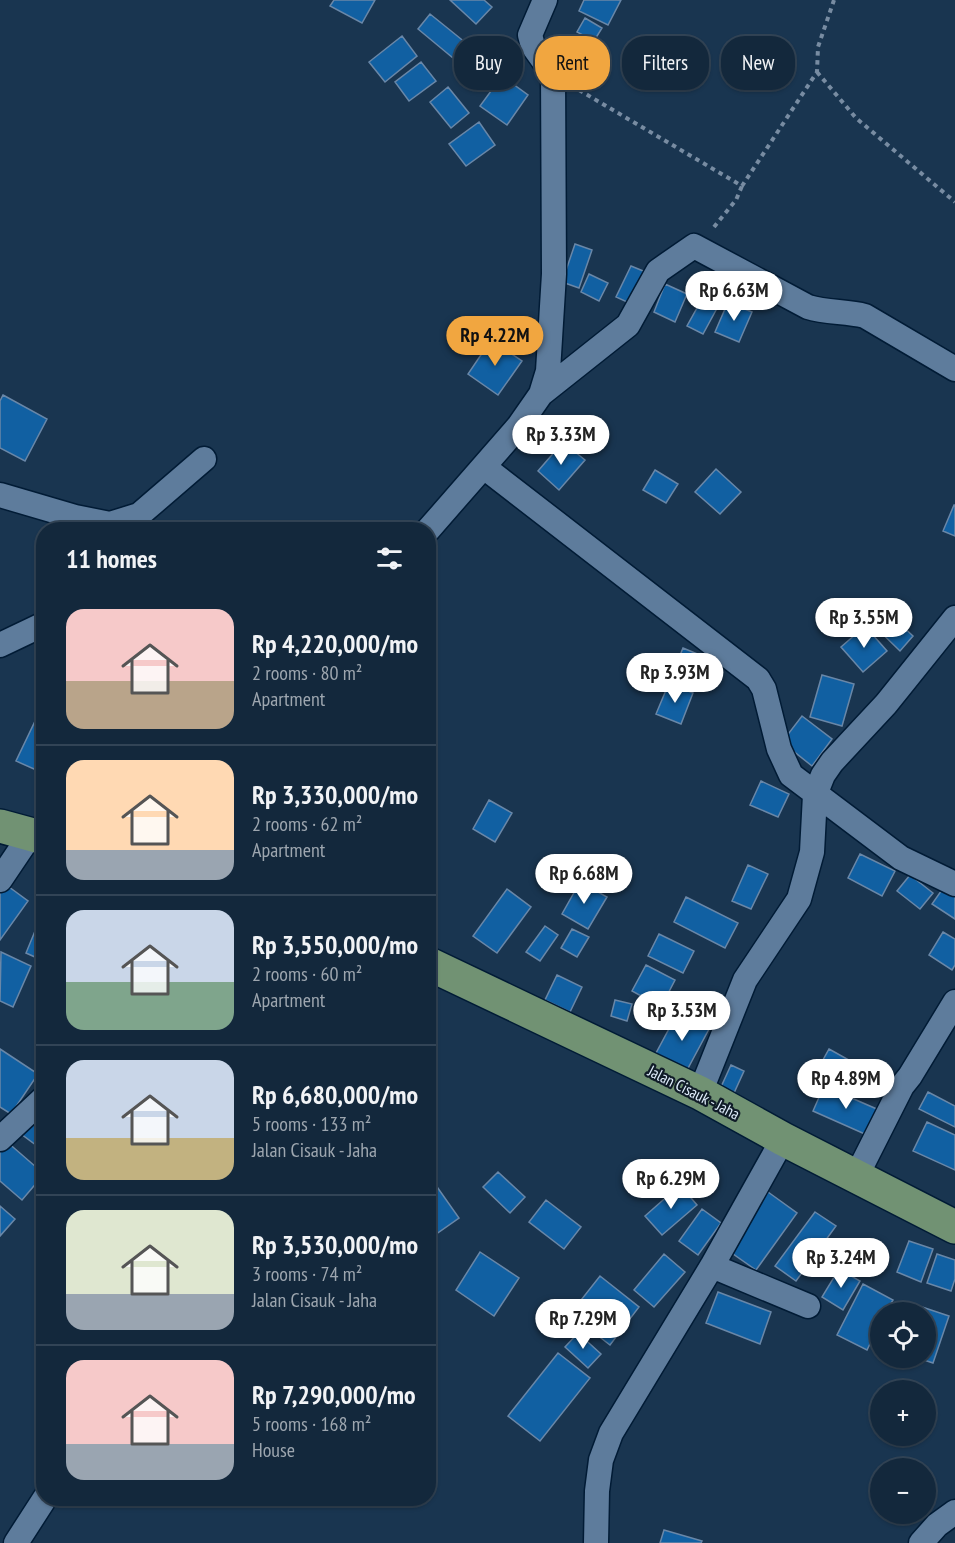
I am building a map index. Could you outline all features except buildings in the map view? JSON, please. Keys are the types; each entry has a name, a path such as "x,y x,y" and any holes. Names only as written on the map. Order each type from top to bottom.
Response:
{"main road":[{"path":"0,826 36,836"},
{"name":"Jalan Cisauk - Jaha","path":"436,972 700,1093 783,1139 955,1227"}],"street":[{"path":"535,49 530,35 545,0"},
{"path":"541,394 548,371 553,295 553,90"},
{"path":"435,522 518,427 541,394 628,325 658,271 694,246 808,307 824,312 865,316 955,369"},
{"path":"116,522 139,515 204,459"},
{"path":"484,467 758,679 764,688 779,749 791,775 901,858 955,884"},
{"path":"0,495 100,522"},
{"path":"700,1093 745,980 799,899 812,852 815,795 823,775 832,762 886,704 955,618"},
{"path":"0,645 36,628"},
{"path":"0,880 36,837"},
{"path":"857,1175 902,1086 955,1002"},
{"path":"0,1138 36,1105"},
{"path":"596,1543 597,1491 601,1460 611,1433 712,1266 783,1139"},
{"path":"712,1266 808,1306"},
{"path":"16,1543 40,1506"},
{"path":"921,1543 937,1525 955,1512"}],"path":[{"path":"694,246 736,200 742,186 817,72 818,47 834,0"},
{"path":"817,72 856,118 955,202"},
{"path":"580,90 742,186"}]}
